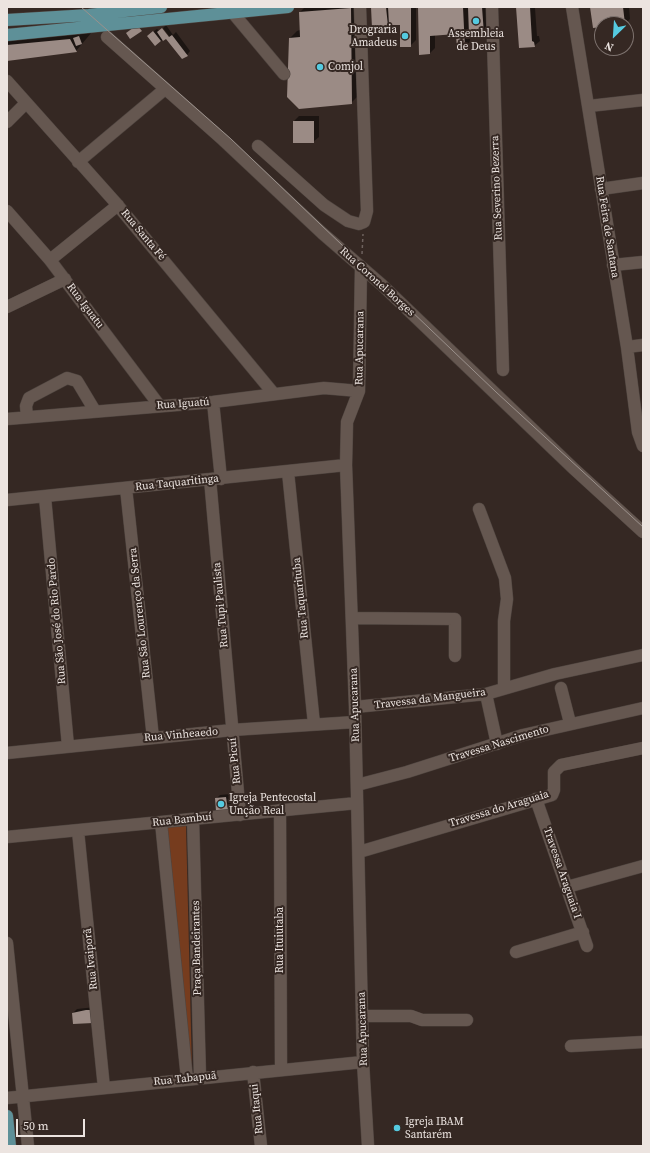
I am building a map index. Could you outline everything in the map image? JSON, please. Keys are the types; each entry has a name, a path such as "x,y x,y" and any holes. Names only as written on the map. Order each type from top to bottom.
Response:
{"main road":[{"path":"7,20 89,15 161,7"},
{"path":"7,36 288,7"},
{"path":"7,1116 10,1146"}],"street":[{"path":"258,146 324,205 348,221 359,224 364,222 367,211 360,7"},
{"name":"Rua Severino Bezerra","path":"492,7 503,370"},
{"name":"Rua Feira de Santana","path":"572,7 643,446"},
{"path":"233,13 284,74"},
{"name":"Rua Coronel Borges","path":"107,38 361,267 562,458 643,532"},
{"name":"Rua Santa Fé","path":"7,81 118,205 274,394"},
{"path":"78,162 165,89"},
{"path":"588,106 643,100"},
{"path":"7,122 26,103"},
{"path":"601,189 643,182"},
{"path":"50,260 118,205"},
{"name":"Rua Iguatu","path":"7,211 65,279 159,405"},
{"path":"613,266 643,262"},
{"name":"Rua Apucarana","path":"361,267 359,391 347,422 346,465 355,707 363,1062 368,1146"},
{"path":"7,307 65,279"},
{"path":"627,347 643,345"},
{"path":"27,417 26,406 29,398 67,378 76,381 95,411"},
{"name":"Rua Iguatú","path":"7,419 159,405 213,402 324,388 359,391"},
{"name":"Rua Tupi Paulista","path":"213,402 215,479 232,730"},
{"name":"Rua Taquaritinga","path":"7,500 346,465"},
{"name":"Rua Taquarituba","path":"288,472 314,724"},
{"name":"Rua São Lourenço da Serra","path":"126,488 153,738"},
{"name":"Rua São José do Rio Pardo","path":"45,496 68,746"},
{"path":"479,509 505,578 507,604 504,621 504,687"},
{"path":"352,618 455,619 455,656"},
{"name":"Travessa da Mangueira","path":"355,707 486,694 504,687 555,674 643,655"},
{"path":"561,688 570,723"},
{"path":"486,694 497,744"},
{"name":"Travessa Nascimento","path":"357,785 408,772 570,723 643,708"},
{"name":"Rua Vinheaedo","path":"7,753 232,730 355,722"},
{"name":"Rua Picuí","path":"232,730 240,815"},
{"name":"Travessa do Araguaia","path":"359,852 552,794 554,792 554,772 561,765 643,748"},
{"name":"Travessa Araguaia I","path":"536,799 587,946"},
{"name":"Rua Bambuí","path":"7,837 357,803"},
{"name":"Rua Ituiutaba","path":"280,810 281,1069"},
{"name":"Praça Bandeirantes","path":"193,819 200,1077"},
{"name":"Praça Bandeirantes","path":"161,822 187,1079"},
{"name":"Rua Ivaiporã","path":"78,831 104,1088"},
{"path":"567,888 643,866"},
{"path":"516,952 583,932"},
{"path":"7,943 28,1146"},
{"path":"362,1016 411,1016 422,1020 467,1020"},
{"path":"571,1046 643,1042"},
{"name":"Rua Tabapuã","path":"7,1098 200,1077 363,1062"},
{"name":"Rua Itaqui","path":"253,1072 261,1146"}],"path":[{"path":"361,267 364,222"}],"shaded area":[{"path":"186,826 192,1071 165,827"}],"building":[{"path":"371,7 386,7 388,26 372,28"},
{"name":"Drograria Amadeus","path":"388,7 411,7 411,47 400,47 400,25 389,25"},
{"path":"418,7 463,7 465,49 457,49 456,34 430,36 430,54 419,55"},
{"name":"Assembleia de Deus","path":"468,7 482,7 484,34 469,35"},
{"path":"516,7 530,7 532,41 534,42 535,47 519,48"},
{"path":"590,7 623,7 624,16 594,16 593,28"},
{"name":"Comjol","path":"351,8 352,104 299,109 287,97 289,38 300,37 299,12"},
{"path":"137,25 142,31 130,39 126,33"},
{"path":"162,28 169,37 172,35 188,56 182,59 166,39 163,41 157,32"},
{"path":"153,31 161,41 155,46 147,36"},
{"path":"79,36 82,44 76,46 73,38"},
{"path":"70,39 77,52 7,61 7,45"},
{"path":"293,121 314,121 314,143 293,143"},
{"name":"Igreja Pentecostal Unção Real","path":"226,797 228,810 216,811 215,798"},
{"path":"92,1010 93,1023 73,1024 72,1013"}],"tram line":[{"path":"81,7 231,139 496,392 643,527"}],"place":[{"name":"Assembleia de Deus","path":"476,21"},
{"name":"Drograria Amadeus","path":"405,36"},
{"name":"Comjol","path":"320,67"},
{"name":"Igreja Pentecostal Unção Real","path":"221,804"},
{"name":"Igreja IBAM Santarém","path":"397,1128"}]}
